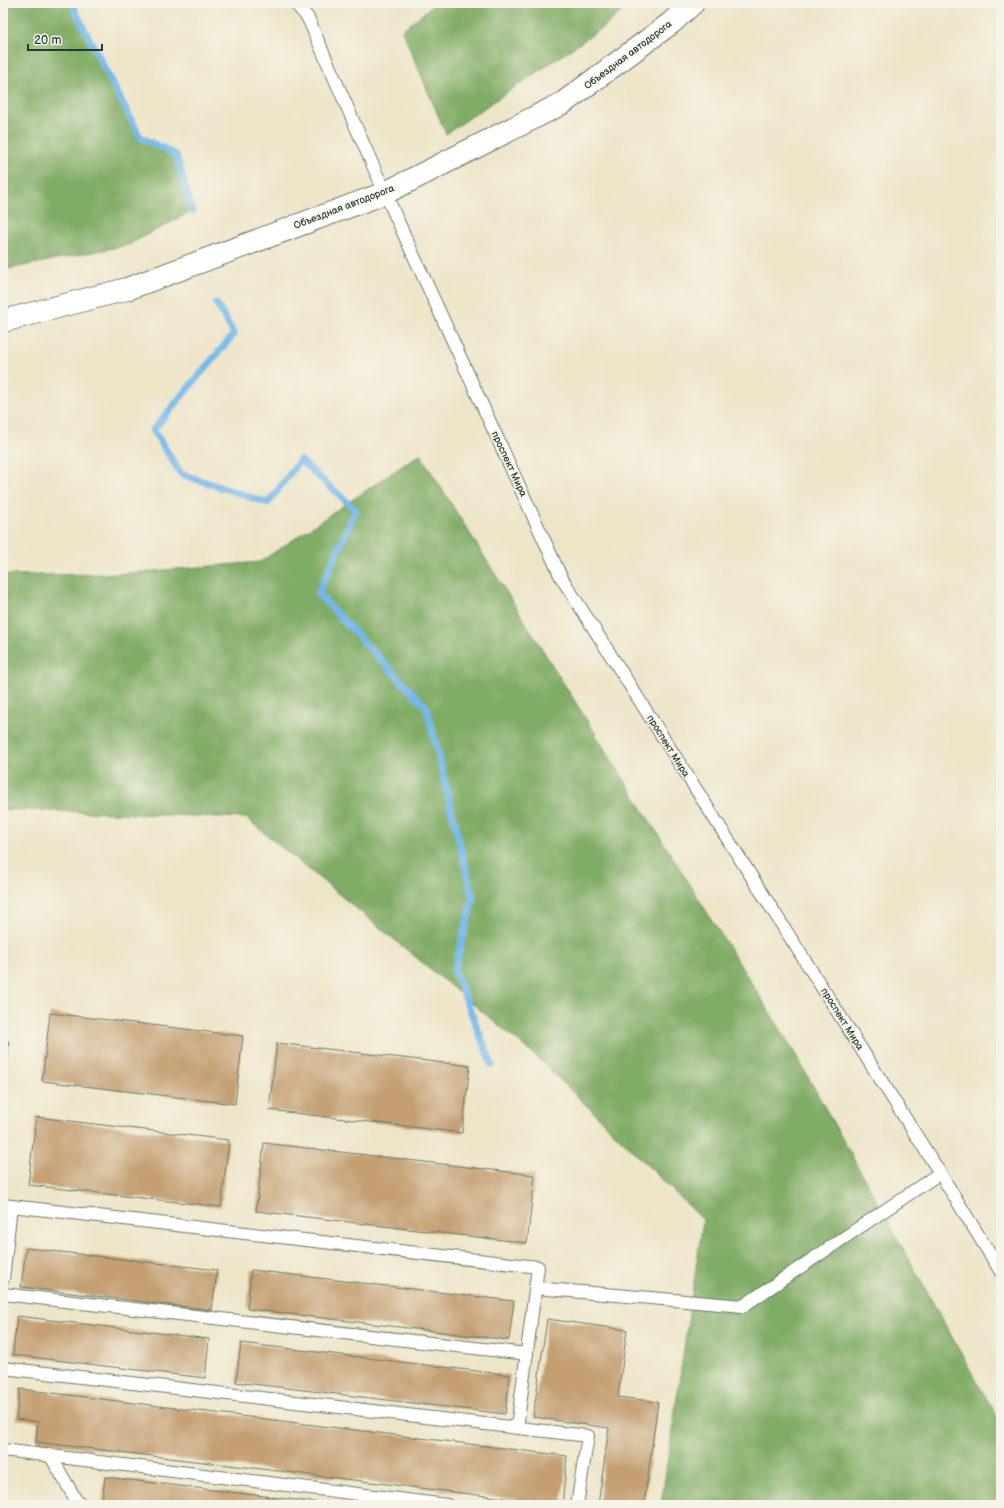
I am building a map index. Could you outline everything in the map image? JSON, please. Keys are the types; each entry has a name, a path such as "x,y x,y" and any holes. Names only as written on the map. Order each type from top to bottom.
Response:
{"street":[{"name":"Объездная автодорога","path":"3,321 127,289 385,193 563,103 671,23 693,3"}],"lane":[{"name":"проспект Мира","path":"295,3 308,18 385,193 561,577 940,1173 1001,1272"},
{"path":"536,1288 742,1306 940,1173"},
{"path":"3,1279 7,1205 538,1268 517,1428"},
{"path":"3,1294 527,1354"},
{"path":"3,1368 588,1436 577,1505"},
{"path":"3,1450 447,1505"},
{"path":"50,1455 76,1500 81,1505"}],"green space":[{"path":"3,3 71,3 140,137 176,155 192,211 128,245 3,270"},
{"path":"436,3 631,3 605,26 446,134 402,30"},
{"path":"420,454 792,1048 979,1386 1001,1422 1001,1505 661,1505 703,1220 535,1055 246,818 3,809 3,575 117,574 260,562"}],"building":[{"path":"50,1013 243,1036 235,1104 42,1081"},
{"path":"3,1041 9,1041 4,1085 3,1085"},
{"path":"277,1043 470,1066 462,1133 269,1110"},
{"path":"36,1117 229,1140 221,1207 28,1185"},
{"path":"264,1143 535,1175 527,1243 256,1211"},
{"path":"26,1248 217,1270 212,1310 21,1287"},
{"path":"251,1270 514,1301 509,1340 247,1309"},
{"path":"17,1316 209,1339 205,1378 13,1355"},
{"path":"547,1319 627,1330 618,1397 658,1402 644,1505 598,1505 609,1428 533,1417"},
{"path":"241,1343 510,1375 505,1414 236,1382"},
{"path":"20,1389 567,1456 562,1505 36,1442 38,1422 16,1419"},
{"path":"105,1477 329,1505 131,1505 102,1502"}],"waterway":[{"path":"71,3 140,137 176,155 192,211"},
{"path":"216,303 234,334 153,430 181,474 268,503 300,460 356,510 318,594 427,708 473,899 454,970 492,1065"}]}
